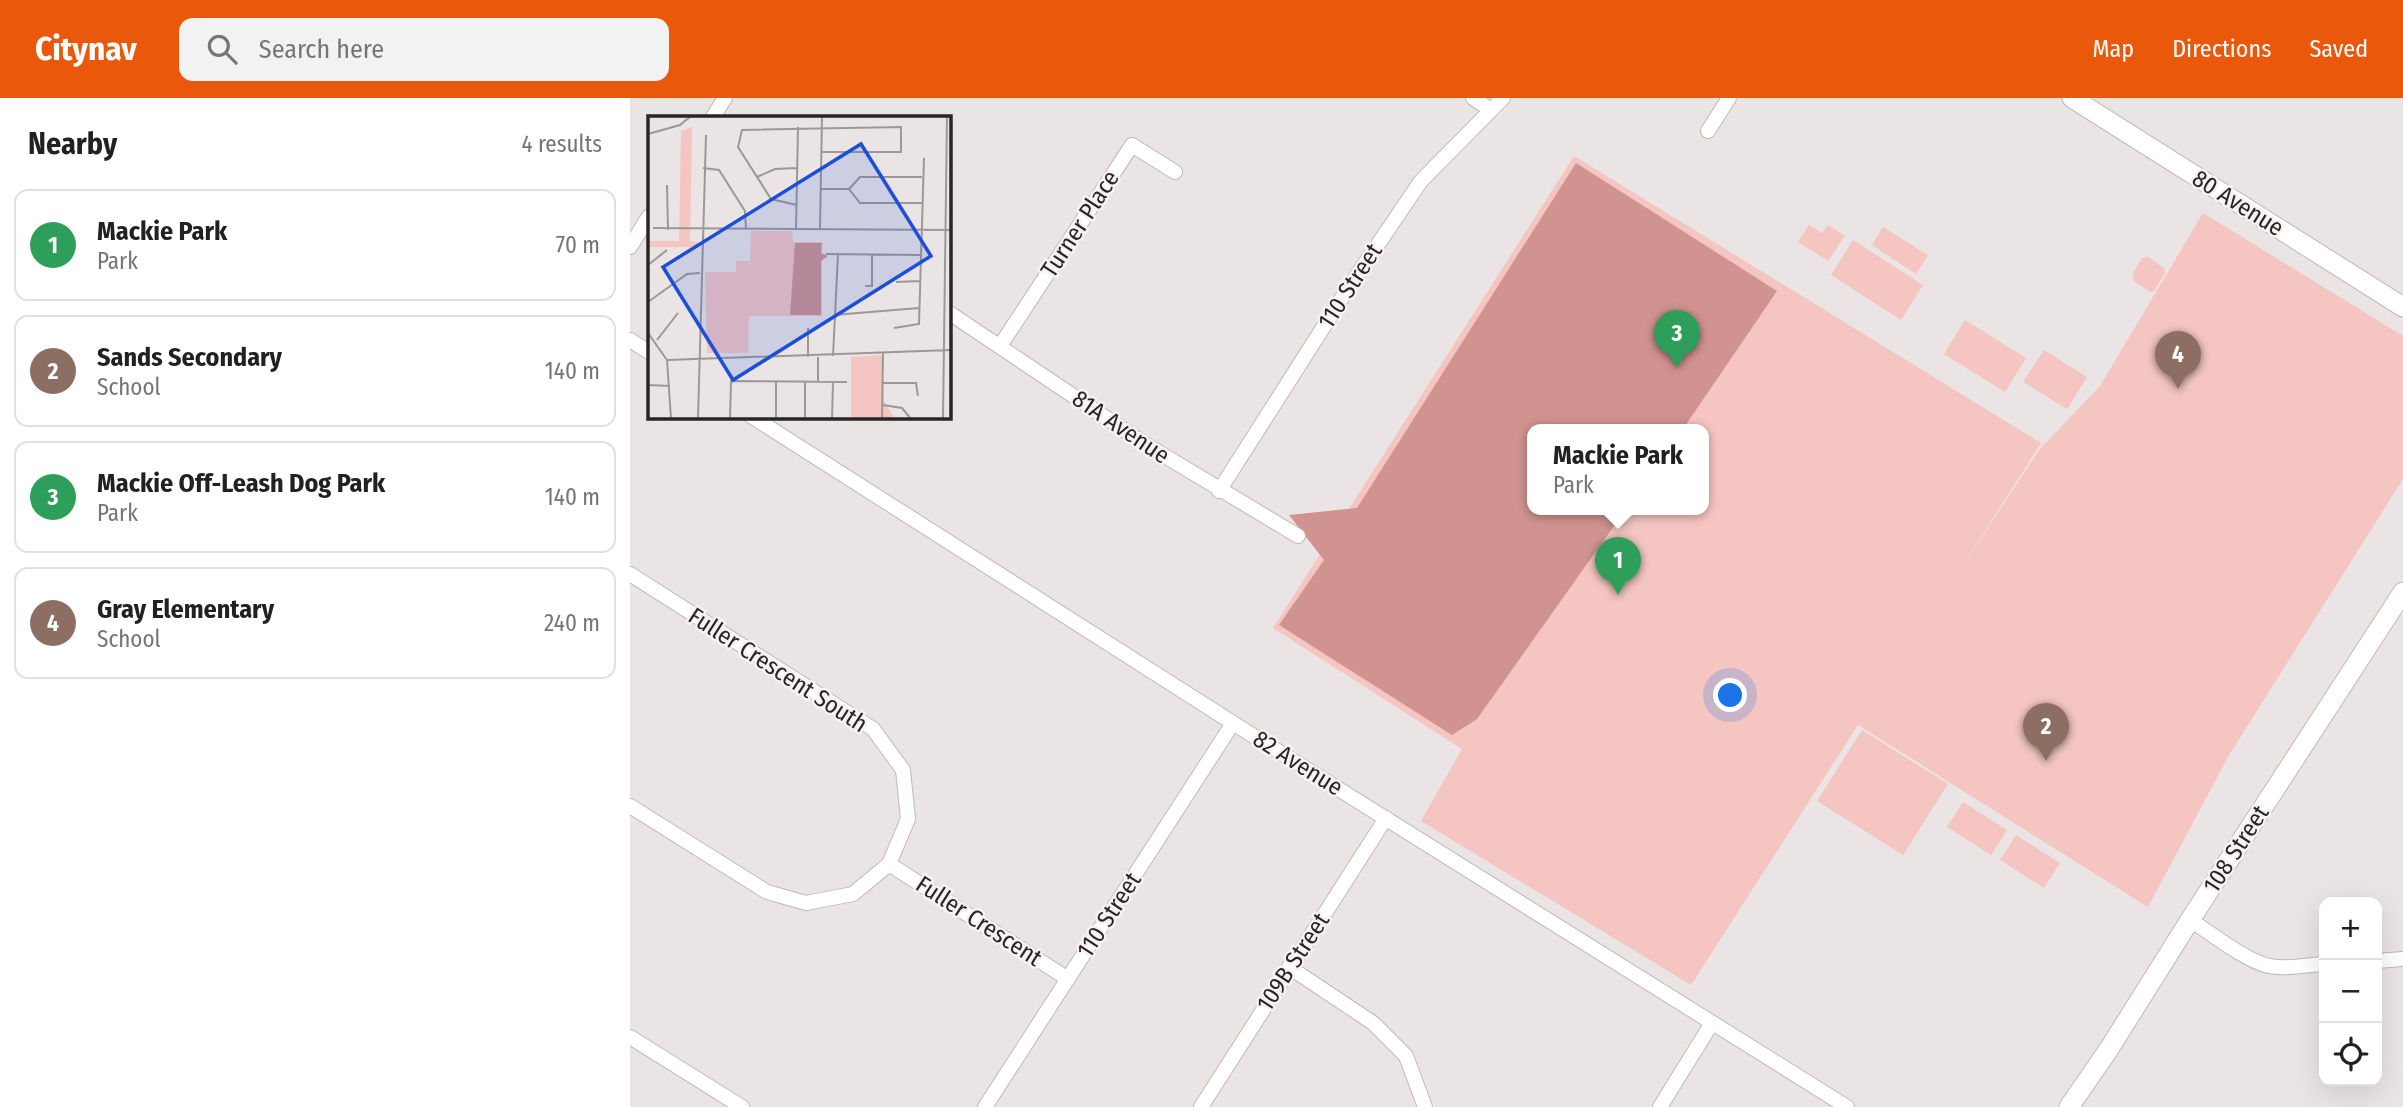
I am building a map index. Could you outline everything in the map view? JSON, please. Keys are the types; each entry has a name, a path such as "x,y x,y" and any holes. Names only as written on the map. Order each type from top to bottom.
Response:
{"street":[{"path":"714,116 725,98"},
{"path":"1472,98 1491,110"},
{"name":"110 Street","path":"1219,491 1347,289 1421,181 1503,98"},
{"path":"1708,131 1729,98"},
{"name":"80 Avenue","path":"2072,98 2403,307"},
{"name":"Turner Place","path":"1000,346 1132,145 1175,172"},
{"path":"630,247 648,218"},
{"name":"81A Avenue","path":"950,313 1145,444 1219,491 1298,536"},
{"path":"630,340 648,351"},
{"name":"82 Avenue","path":"754,418 1233,723 1847,1107"},
{"name":"Fuller Crescent South","path":"630,574 873,729 903,770 908,819 889,864"},
{"name":"108 Street","path":"2069,1107 2403,592"},
{"name":"110 Street","path":"985,1107 1233,723"},
{"path":"630,806 767,892 806,903 853,894 889,864"},
{"name":"109B Street","path":"1200,1107 1386,818"},
{"name":"Fuller Crescent","path":"889,864 1068,979"},
{"path":"2190,920 2265,965 2278,967 2319,964"},
{"path":"2382,961 2403,959"},
{"path":"1289,967 1373,1023 1406,1056 1425,1107"},
{"path":"1660,1107 1712,1023"},
{"path":"630,1037 742,1107"}],"shaded area":[{"path":"1574,156 2041,443 1953,581 2039,450 2100,386 2203,213 2403,336 2403,479 2229,755 2148,907 1858,725 1691,985 1421,821 1462,749 1273,628"},
{"path":"1576,163 1777,291 1686,424 1527,424 1527,515 1622,515 1477,719 1452,735 1279,625 1324,560 1289,515 1357,508"},
{"path":"1809,225 1822,233 1828,225 1845,236 1828,261 1798,242"},
{"path":"1883,227 1928,255 1916,274 1872,245"},
{"path":"1853,240 1923,285 1901,320 1831,275"},
{"path":"2148,257 2164,268 2165,273 2154,291 2150,292 2134,281 2133,273 2142,258"},
{"path":"1965,320 2026,358 2005,392 1944,354"},
{"path":"2044,350 2087,377 2067,409 2023,382"},
{"path":"1862,730 1948,784 1903,855 1817,801"},
{"path":"1963,802 2007,830 1991,855 1947,827"},
{"path":"2016,835 2060,863 2044,888 2000,860"}],"place":[{"name":"Mackie Off-Leash Dog Park","path":"1677,368"},
{"name":"Gray Elementary","path":"2178,389"},
{"name":"Mackie Park","path":"1618,595"},
{"name":"Sands Secondary","path":"2046,761"}]}
